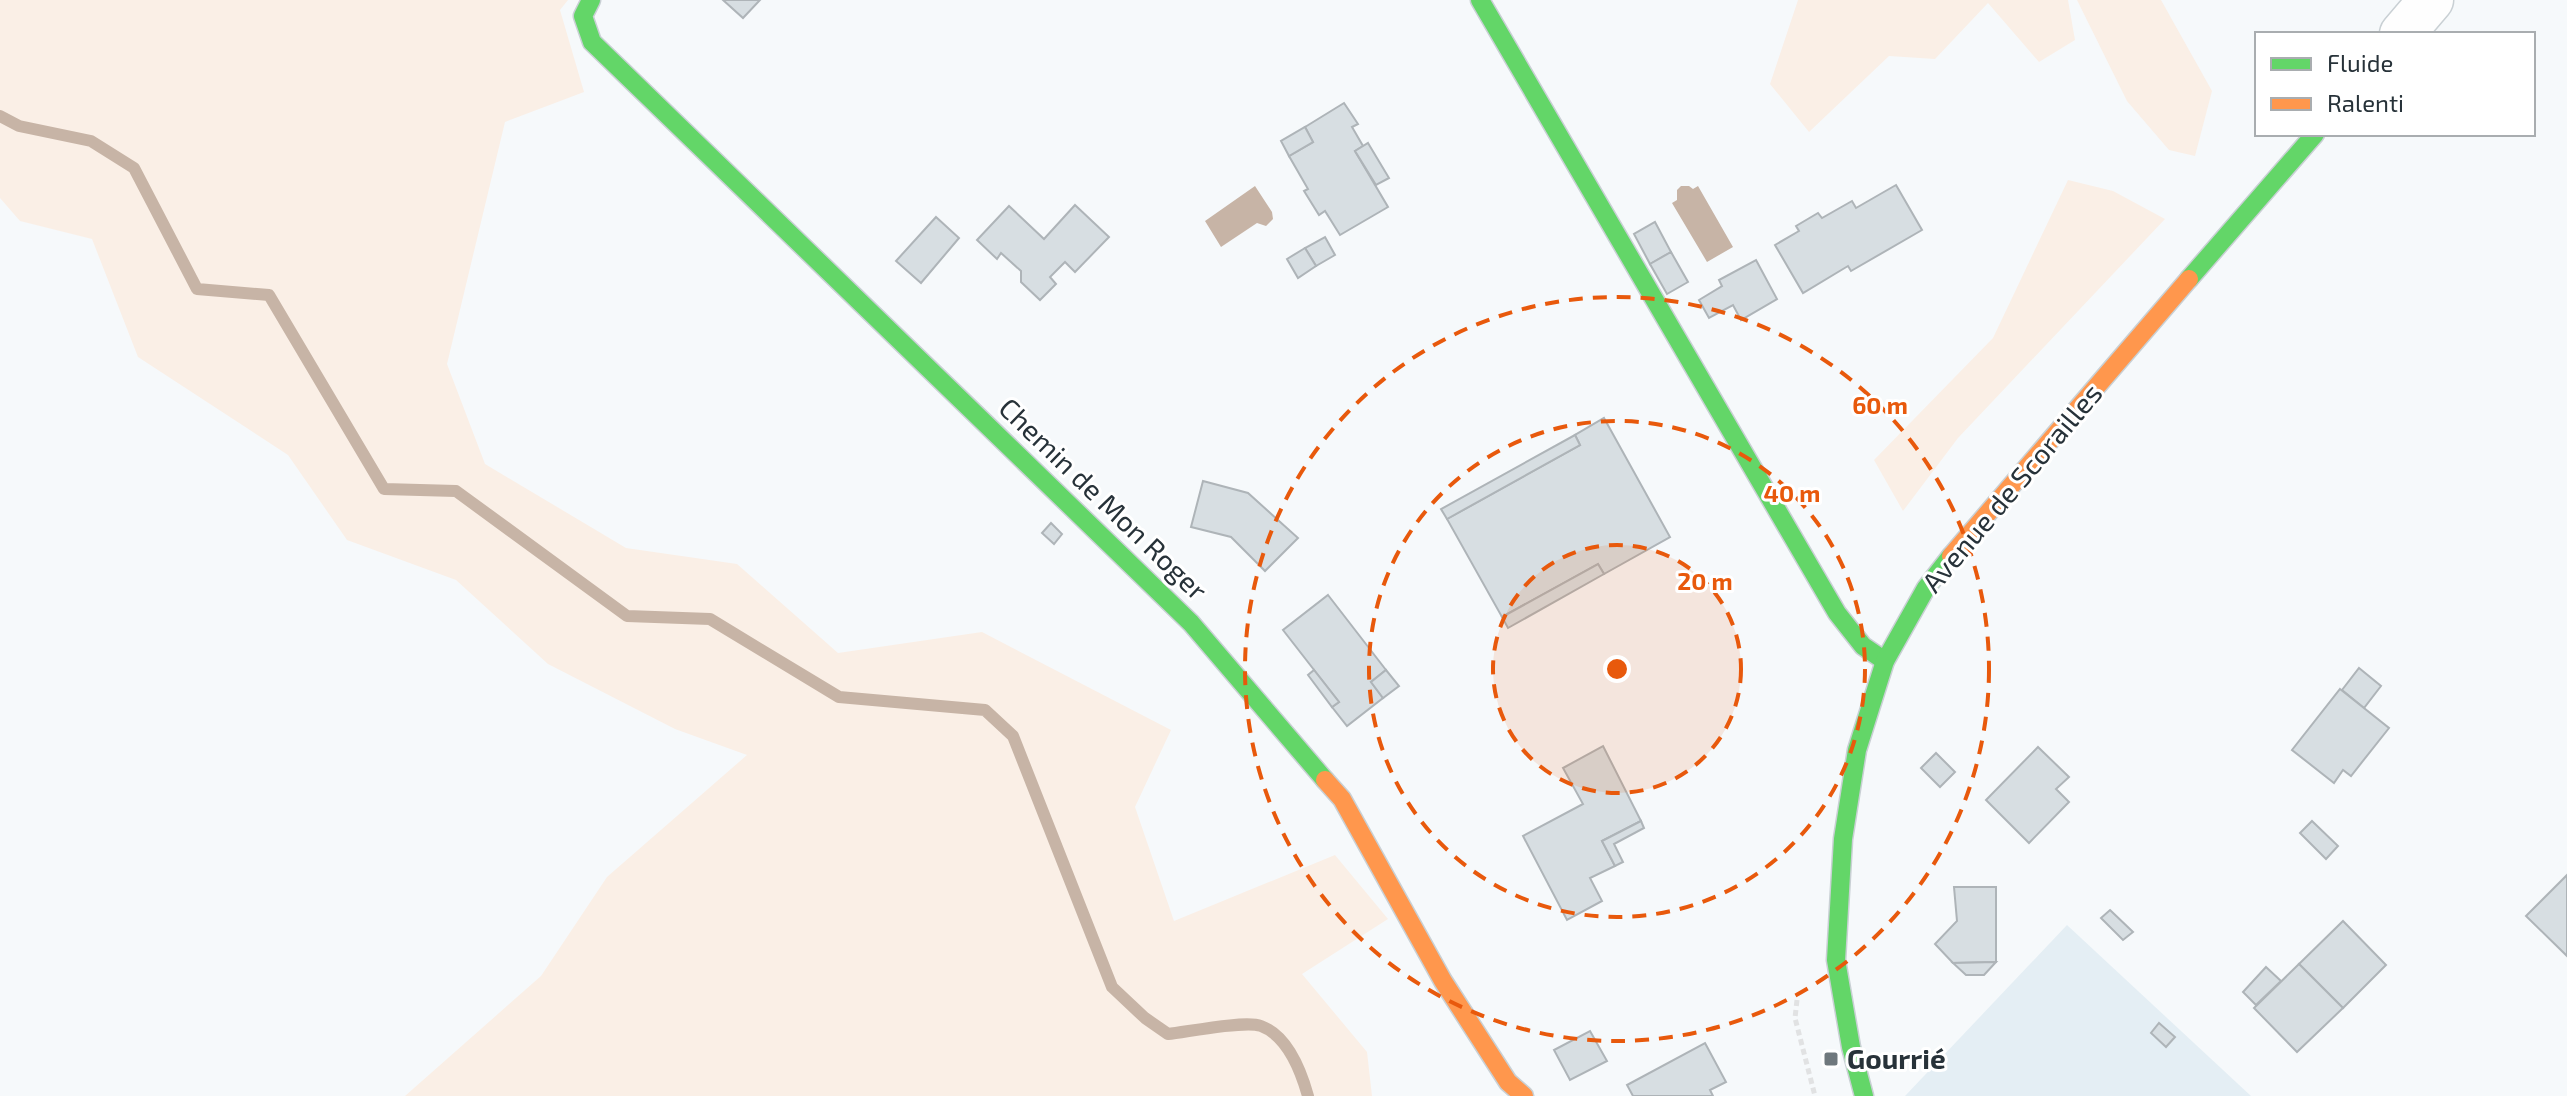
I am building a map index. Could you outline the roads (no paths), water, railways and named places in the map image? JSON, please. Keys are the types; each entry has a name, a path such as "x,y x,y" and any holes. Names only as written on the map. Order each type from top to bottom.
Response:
{"street":[{"name":"Chemin de Mon Roger","path":"591,0 583,16 592,42 1191,623 1342,799 1443,981 1508,1082 1524,1096"},
{"path":"1480,0 1837,613 1863,646 1885,661"},
{"path":"2404,32 2431,0"},
{"name":"Avenue de Scorailles","path":"1864,1096 1851,1047 1836,960 1843,839 1857,750 1885,661 1926,588 1967,535 2313,136"}],"waterway":[{"path":"0,116 19,126 91,141 134,168 197,289 269,295 384,489 456,491 627,616 710,619 839,697 985,710 1013,736 1112,987 1145,1018 1168,1034 1242,1024 1261,1026 1270,1031 1292,1055 1308,1096"}],"place":[{"name":"Gourrié","path":"1831,1059"}]}
